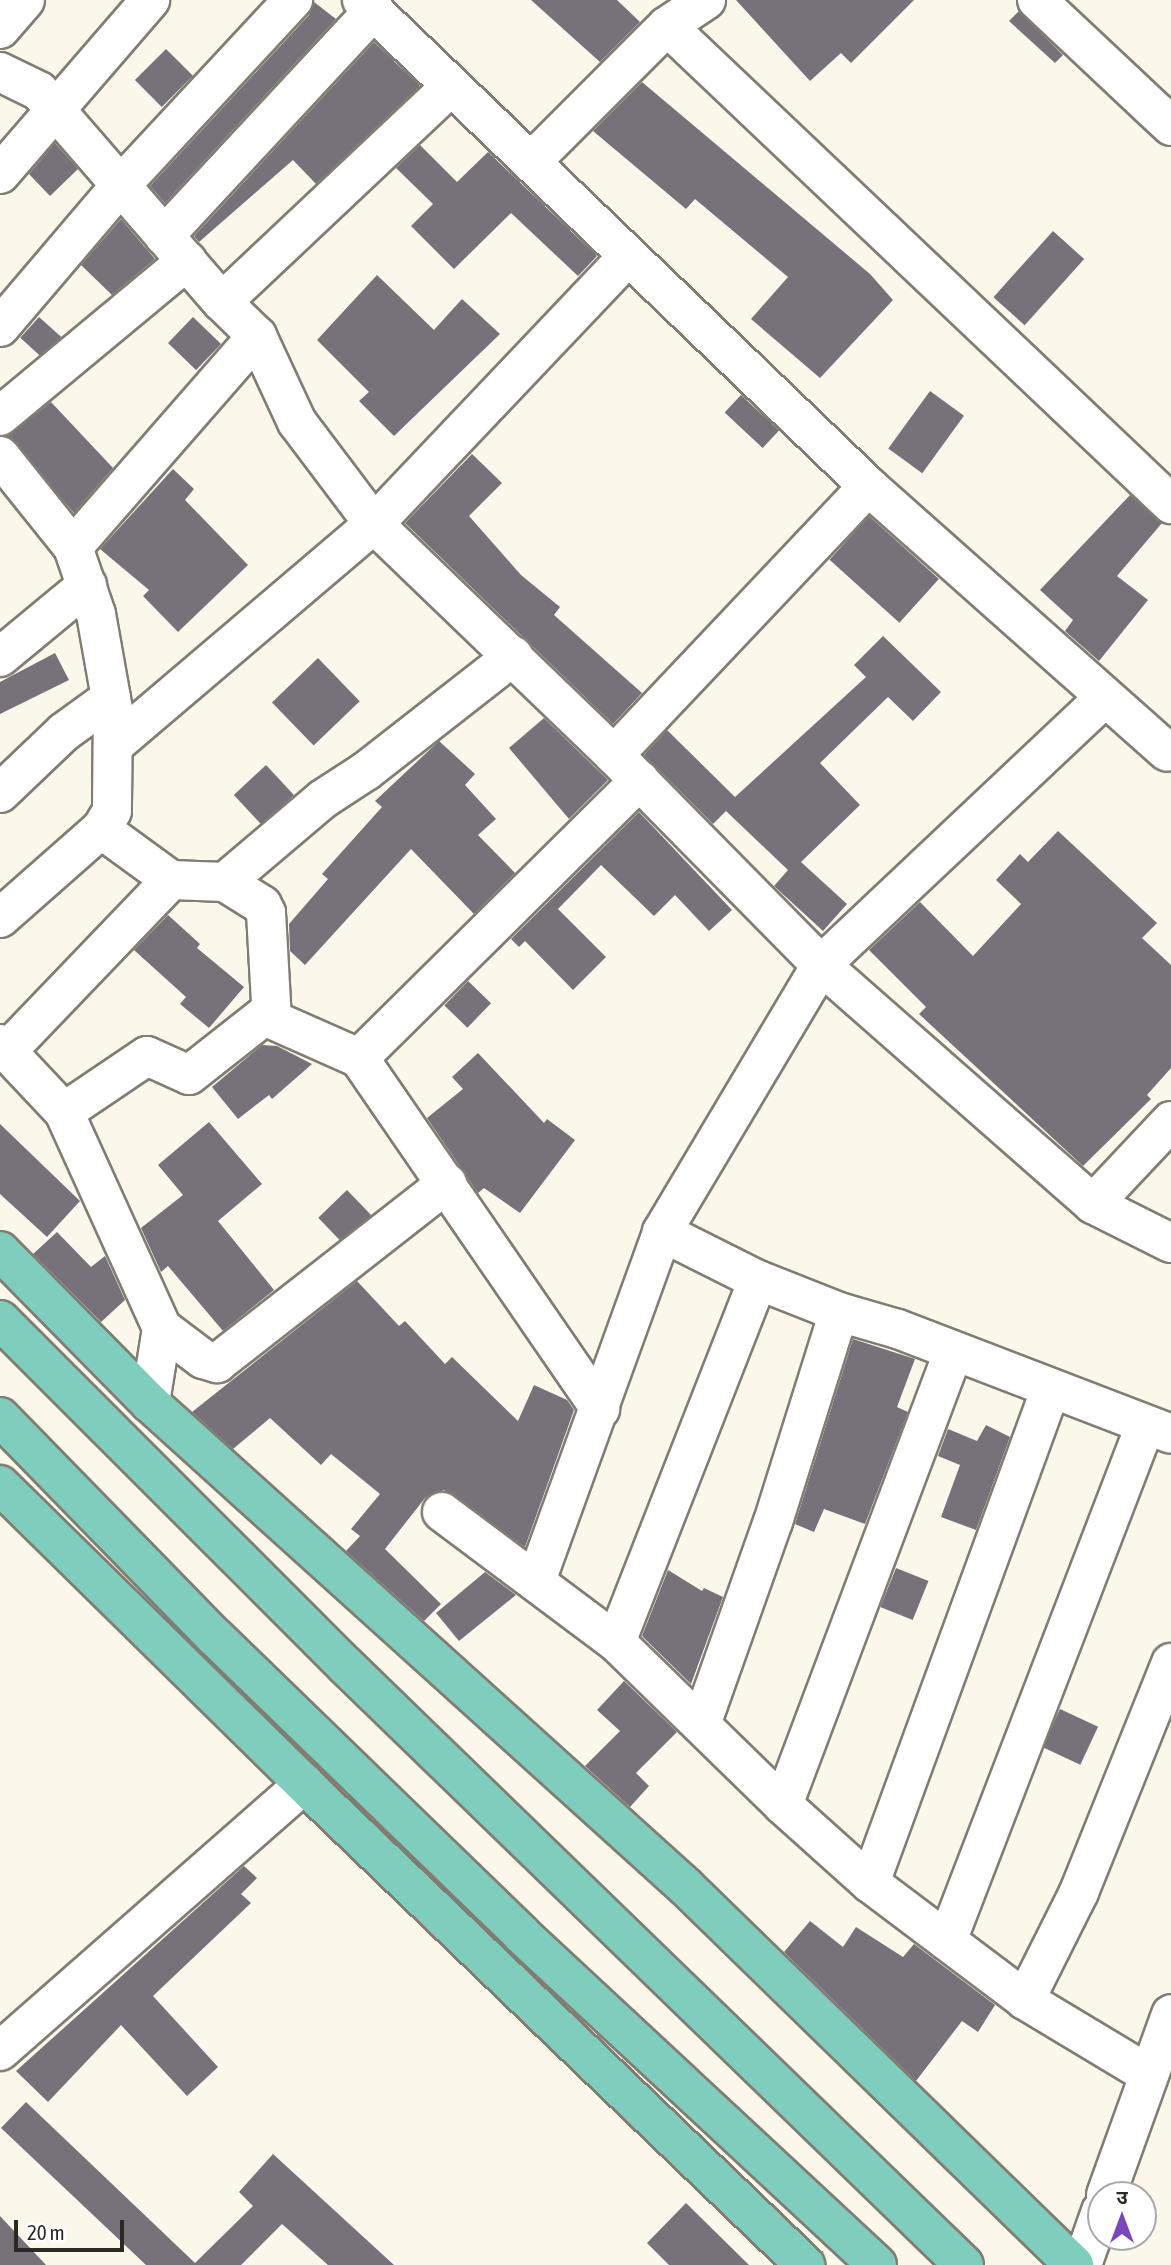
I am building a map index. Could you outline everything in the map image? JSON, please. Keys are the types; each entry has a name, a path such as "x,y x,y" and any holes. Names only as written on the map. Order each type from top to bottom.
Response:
{"main road":[{"path":"8,1259 34,1354"},
{"path":"8,1259 150,1403 686,1887 1074,2265"},
{"path":"0,1320 345,1665 964,2265"},
{"path":"0,1417 215,1637 456,1869 877,2265"},
{"path":"0,1485 424,1901 805,2265"},
{"path":"424,1901 456,1869"}],"street":[{"path":"0,29 25,0"},
{"path":"0,174 149,0"},
{"path":"0,327 121,185 293,0"},
{"path":"531,162 667,26 706,0"},
{"path":"1037,0 1171,126"},
{"path":"0,416 175,249 368,5 627,257 869,486 1104,698 1162,730"},
{"path":"667,26 1171,504"},
{"path":"0,72 39,91 55,113 222,302 257,336 297,422 374,524 627,768 821,965 1093,1204 1171,1243"},
{"path":"222,302 451,86"},
{"path":"114,744 374,524 627,257"},
{"path":"73,547 257,336"},
{"path":"0,918 101,829 112,811 114,744 111,698 87,585 73,547 5,475"},
{"path":"359,1058 627,768 869,486"},
{"path":"0,657 87,585"},
{"path":"225,882 323,799 366,771 513,656"},
{"path":"0,793 64,732 111,698"},
{"path":"536,1581 662,1232 821,965 1104,698"},
{"path":"101,829 171,880 225,882 256,900 266,913 272,1019"},
{"path":"171,880 3,1047 64,1112 162,1328 203,1359 217,1363 447,1182"},
{"path":"64,1112 147,1056 189,1075 264,1016 359,1058 447,1182 600,1409"},
{"path":"1093,1204 1171,1121"},
{"path":"662,1232 758,1280 839,1312 954,1351 1158,1430 947,1941"},
{"path":"616,1642 758,1280"},
{"path":"702,1723 773,1522 839,1312"},
{"path":"150,1403 162,1328"},
{"path":"783,1805 954,1351"},
{"path":"870,1883 1051,1388"},
{"path":"442,1512 616,1642 702,1723 783,1805 870,1883 1025,2000 1147,2074"},
{"path":"1025,2000 1079,1892 1171,1663"},
{"path":"0,2051 304,1784"},
{"path":"1111,2181 1147,2074 1171,2014"}],"building":[{"path":"531,0 617,0 640,22 600,62"},
{"path":"736,0 914,0 851,63 841,53 810,81"},
{"path":"314,2 336,19 165,203 150,186 309,15"},
{"path":"1019,11 1063,55 1055,63 1009,21"},
{"path":"374,42 420,86 316,184 293,160 199,242 194,236"},
{"path":"166,49 193,76 162,107 135,80"},
{"path":"642,82 870,274 893,300 820,378 751,319 788,277 695,199 686,209 593,131"},
{"path":"55,143 78,169 50,196 29,174"},
{"path":"420,145 457,182 488,152 597,256 578,276 511,213 454,269 411,226 433,204 396,168"},
{"path":"121,219 155,259 112,295 81,265"},
{"path":"1053,231 1084,259 1025,325 993,297"},
{"path":"377,275 434,330 462,299 500,334 394,436 359,401 369,392 317,340"},
{"path":"39,317 61,337 43,358 20,338"},
{"path":"193,317 221,344 196,370 168,343"},
{"path":"930,391 964,416 922,473 888,448"},
{"path":"741,395 779,430 763,448 725,413"},
{"path":"51,402 113,468 74,513 8,436"},
{"path":"472,454 502,483 469,516 521,575 560,607 554,615 642,693 613,724 405,523"},
{"path":"173,469 194,489 185,500 248,565 178,632 143,596 149,590 100,549"},
{"path":"1130,495 1162,523 1117,576 1148,600 1099,661 1065,631 1073,620 1040,590"},
{"path":"869,516 939,579 899,623 830,560"},
{"path":"883,636 941,692 913,721 888,697 820,763 860,805 801,862 847,904 823,931 774,886 788,870 726,811 713,824 644,755 667,730 735,797 866,677 854,665"},
{"path":"55,653 69,680 0,714 0,682"},
{"path":"318,658 360,701 314,746 272,702"},
{"path":"544,718 608,780 569,819 509,748"},
{"path":"439,741 475,774 465,785 496,819 478,835 515,873 474,914 411,849 305,965 290,951 289,924 328,879 322,874 382,807 375,801"},
{"path":"266,765 294,795 262,825 234,795"},
{"path":"639,812 732,910 709,931 675,895 654,916 601,865 558,909 606,957 573,990 525,941 519,947 511,939"},
{"path":"1058,831 1157,923 1142,938 1171,965 1171,1068 1147,1095 1151,1099 1083,1166 919,1014 926,1007 869,950 920,902 973,956 1021,904 996,880 1020,854 1028,862"},
{"path":"168,915 200,944 197,948 244,987 209,1028 180,1004 186,997 134,950"},
{"path":"468,981 491,1003 467,1028 444,1005"},
{"path":"262,1045 277,1046 312,1064 272,1099 269,1095 238,1119 212,1087"},
{"path":"478,1053 544,1123 547,1119 575,1140 520,1213 484,1188 478,1193 427,1118 463,1089 452,1077"},
{"path":"209,1122 262,1184 218,1221 274,1290 223,1331 168,1266 161,1272 141,1228 183,1195 158,1165"},
{"path":"0,1124 80,1201 47,1237 0,1194"},
{"path":"347,1190 371,1215 343,1243 318,1218"},
{"path":"57,1232 91,1267 105,1256 125,1300 101,1322 33,1254"},
{"path":"357,1281 399,1326 405,1321 445,1364 452,1357 518,1421 534,1385 567,1400 574,1410 525,1547 444,1490 425,1498 385,1549 441,1604 424,1621 346,1551 360,1536 351,1529 380,1494 331,1454 321,1465 270,1418 233,1449 192,1412"},
{"path":"853,1339 915,1359 897,1407 908,1412 865,1524 824,1509 814,1532 795,1524"},
{"path":"986,1425 1010,1437 976,1530 941,1517 960,1465 938,1456 948,1429 977,1441"},
{"path":"896,1568 928,1581 913,1620 880,1607"},
{"path":"668,1570 702,1591 704,1588 723,1597 691,1684 642,1636"},
{"path":"485,1572 516,1595 459,1641 436,1613"},
{"path":"624,1681 677,1732 636,1773 649,1786 630,1807 585,1766 620,1731 597,1710"},
{"path":"1060,1709 1098,1727 1080,1765 1042,1747"},
{"path":"244,1866 257,1878 241,1894 251,1903 153,1996 218,2067 187,2096 121,2025 48,2102 16,2071"},
{"path":"810,1921 843,1947 856,1927 903,1957 914,1944 995,2005 978,2032 962,2021 916,2081 784,1952"},
{"path":"26,2102 195,2263 253,2206 239,2192 273,2154 394,2265 328,2265 282,2224 241,2265 146,2265 1,2128"},
{"path":"686,2203 749,2265 669,2265 647,2243"},
{"path":"0,2216 46,2265 0,2265"}]}
